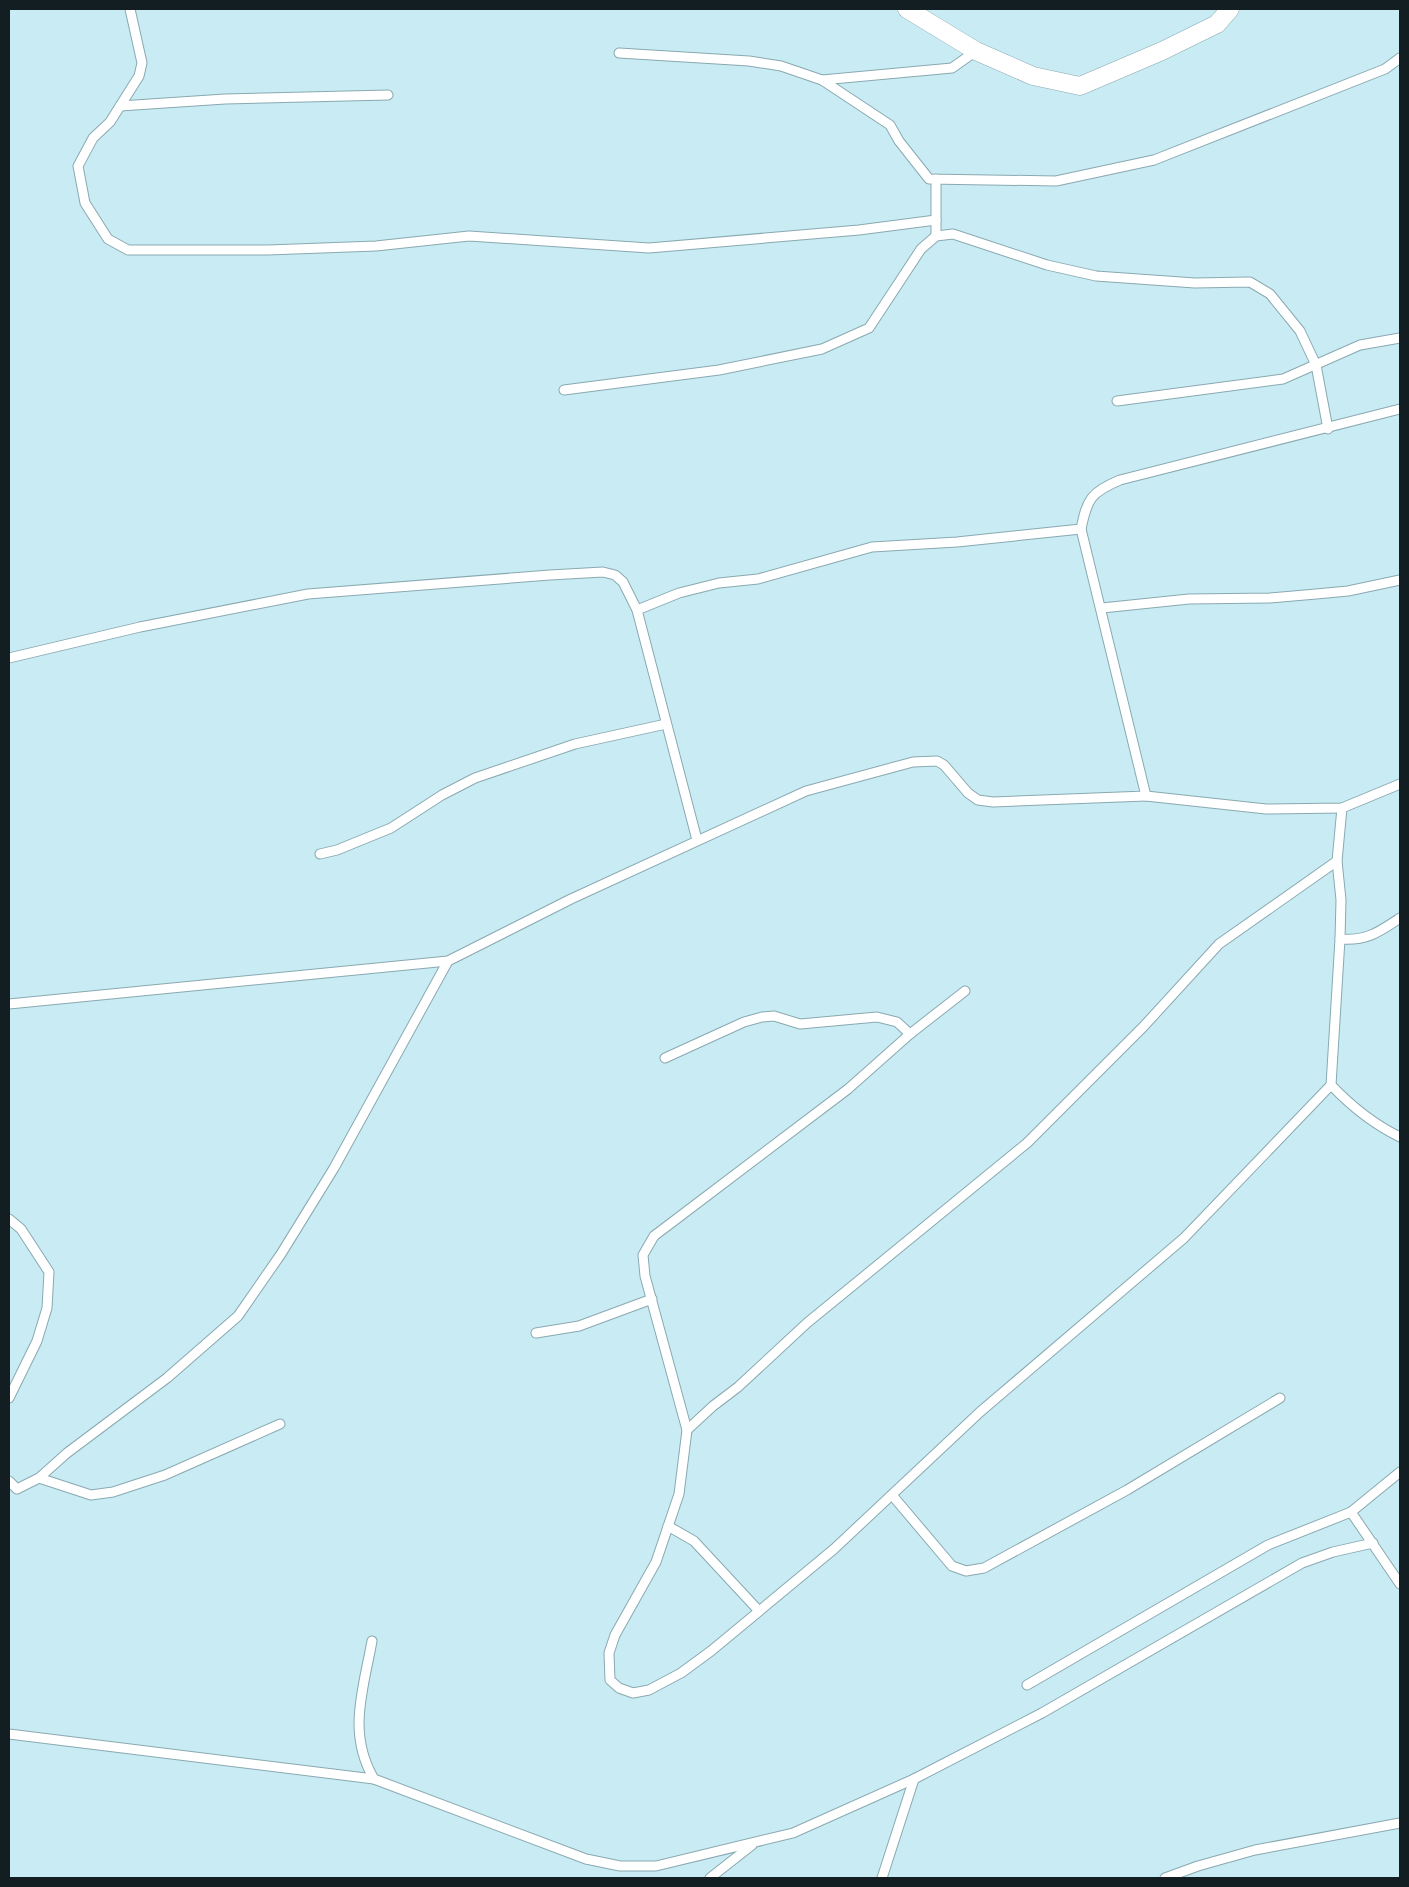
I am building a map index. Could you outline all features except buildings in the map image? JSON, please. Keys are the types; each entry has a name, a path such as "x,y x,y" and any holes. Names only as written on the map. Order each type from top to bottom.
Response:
{"street":[{"path":"907,9 976,51 1033,76 1080,86 1162,51 1217,24 1230,9"}],"lane":[{"path":"130,9 142,63 139,76 110,122 93,138 78,166 85,203 108,239 128,250 268,250 366,246 470,236 649,248 860,230 936,220"},
{"path":"822,80 952,68 976,51"},
{"path":"619,53 781,66 822,80 890,126 929,179 1056,181 1154,160 1385,69 1400,58"},
{"path":"120,106 225,99 388,95"},
{"path":"936,179 936,236"},
{"path":"564,390 719,370 822,349 869,328 921,249 936,236 953,234 1047,266 1096,276 1178,283 1250,282 1270,294 1300,331 1316,364 1328,429"},
{"path":"1117,401 1283,379 1360,345 1400,338"},
{"path":"1146,796 1102,608 1081,529 1086,507 1091,496 1102,487 1120,480 1328,429 1400,409"},
{"path":"637,610 679,593 719,583 758,579 872,547 957,542 1081,529"},
{"path":"9,658 140,627 308,594 603,572 614,575 623,582 637,610 697,840"},
{"path":"1102,608 1188,599 1297,596 1348,591 1400,580"},
{"path":"320,854 337,850 391,828 442,795 475,778 575,744 666,724"},
{"path":"9,1004 448,961 571,899 806,790 913,762 937,761 944,765 968,793 978,800 993,802 1146,796 1266,809 1342,808 1400,784"},
{"path":"966,991 910,1034 848,1089 654,1236 643,1255 645,1276 687,1430 679,1494 656,1562 621,1620 609,1653 610,1680 619,1688 633,1693 649,1690 681,1674 834,1549 980,1412 1184,1238 1331,1085 1340,939 1341,900 1337,861 1342,808"},
{"path":"687,1430 713,1406 738,1387 807,1323 1027,1143 1144,1026 1219,944 1337,861"},
{"path":"1340,939 1357,940 1377,933 1400,918"},
{"path":"9,1481 13,1491 39,1478 67,1453 167,1378 238,1316 282,1254 334,1168 448,961"},
{"path":"665,1058 744,1022 762,1017 774,1016 800,1024 877,1017 897,1022 910,1034"},
{"path":"1331,1085 1349,1104 1372,1122 1400,1138"},
{"path":"9,1220 21,1229 48,1272 47,1308 37,1340 9,1398"},
{"path":"536,1333 579,1326 652,1299"},
{"path":"892,1495 952,1566 966,1571 984,1568 1127,1490 1280,1398"},
{"path":"39,1478 91,1495 113,1492 165,1475 280,1424"},
{"path":"1027,1685 1268,1545 1351,1512 1400,1472"},
{"path":"1351,1512 1374,1543 1400,1584"},
{"path":"668,1526 694,1541 760,1611"},
{"path":"9,1734 374,1779 586,1859 620,1866 656,1866 755,1844 794,1832 914,1779 1042,1713 1180,1635 1280,1574 1333,1552 1374,1543"},
{"path":"372,1642 360,1707 358,1739 365,1764 374,1779"},
{"path":"882,1878 914,1779"},
{"path":"1165,1878 1184,1870 1255,1850 1400,1823"},
{"path":"710,1878 755,1844"}]}
